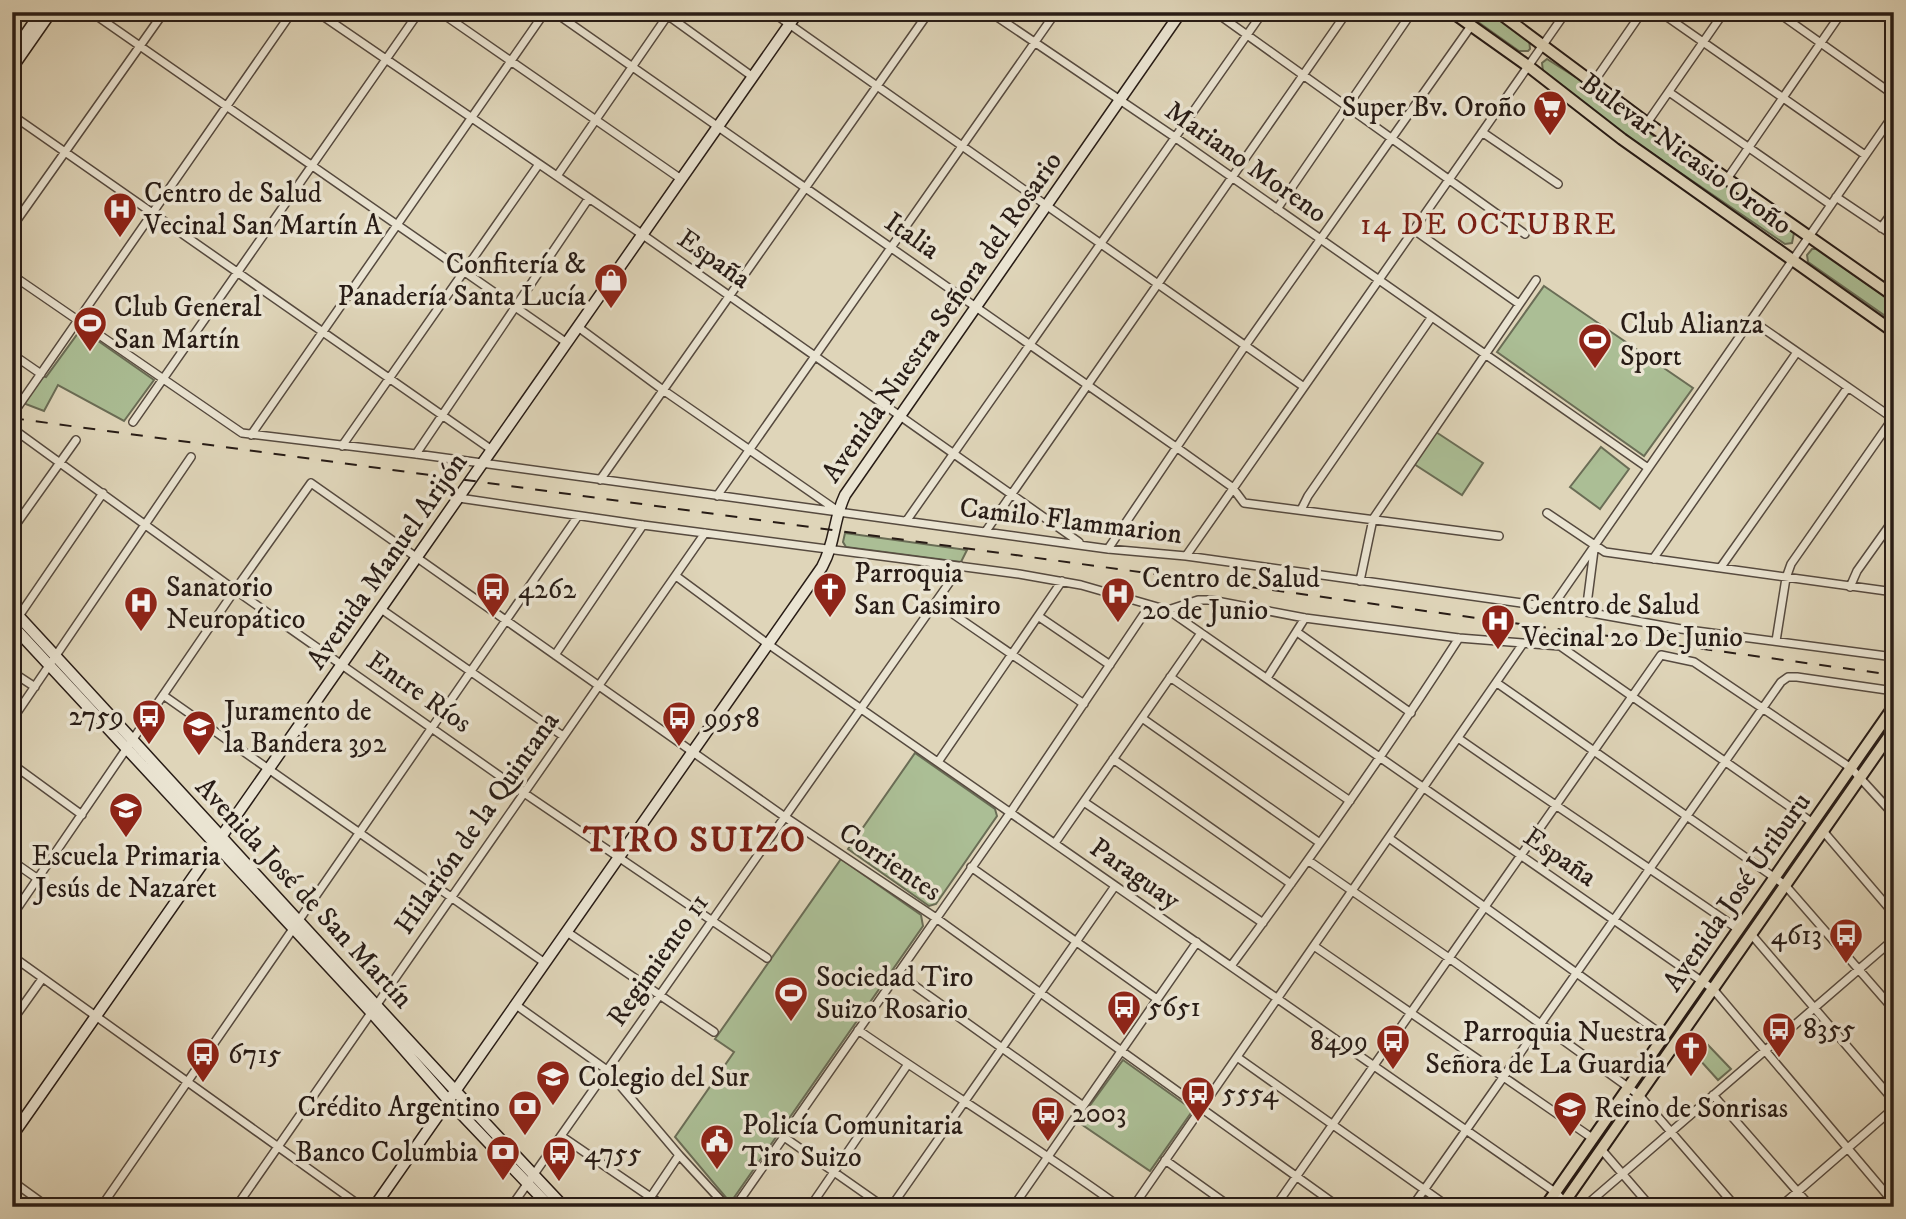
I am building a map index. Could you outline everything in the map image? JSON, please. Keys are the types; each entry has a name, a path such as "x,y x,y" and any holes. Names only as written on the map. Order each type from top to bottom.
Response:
{"main road":[{"name":"Bulevar Nicasio Oroño","path":"1452,12 1528,66 1622,139 1894,331"},
{"name":"Bulevar Nicasio Oroño","path":"1498,12 1647,123 1894,296"},
{"name":"Avenida José Uriburu","path":"1545,1207 1894,706"},
{"name":"Avenida José Uriburu","path":"1565,1205 1601,1149 1894,729"}],"street":[{"path":"12,54 41,12"},
{"path":"12,68 51,12"},
{"path":"91,12 567,343"},
{"path":"12,227 164,12"},
{"path":"18,408 292,12"},
{"name":"España","path":"317,12 643,235 1083,544"},
{"path":"133,422 419,12"},
{"path":"440,12 681,179"},
{"path":"251,435 545,12"},
{"name":"Italia","path":"554,12 1176,447 1232,487 1244,503 1301,510"},
{"path":"772,12 1304,387"},
{"name":"Avenida Manuel Arijón","path":"12,1136 220,843 380,609 798,12"},
{"path":"600,480 929,12"},
{"name":"Mariano Moreno","path":"990,12 1176,138 1648,468"},
{"path":"717,496 1056,12"},
{"name":"Avenida Nuestra Señora del Rosario","path":"374,1207 768,644 831,549 837,510 845,495 1181,12"},
{"path":"1215,12 1525,234"},
{"path":"907,520 1263,12"},
{"path":"986,531 1347,12"},
{"path":"1277,209 1412,12"},
{"path":"1186,556 1566,12"},
{"path":"1593,83 1642,12"},
{"path":"1660,12 1865,155"},
{"path":"1647,123 1724,12"},
{"path":"1777,12 1894,95"},
{"path":"1727,179 1842,12"},
{"path":"557,176 667,14 753,77"},
{"path":"1108,549 1245,346 1471,26"},
{"path":"1669,92 1831,205"},
{"path":"1552,607 1894,114"},
{"path":"12,115 492,450"},
{"path":"1482,132 1558,184"},
{"path":"342,446 539,164"},
{"path":"1836,197 1894,236"},
{"path":"416,454 589,198"},
{"path":"1881,228 1894,210"},
{"path":"1414,230 1519,304"},
{"path":"12,275 163,379"},
{"path":"1360,581 1373,519 1536,280"},
{"path":"1431,318 1301,510 1499,536"},
{"path":"1751,320 1893,418 1791,564 1786,578 1776,641"},
{"path":"579,327 663,390 837,510"},
{"path":"1653,559 1797,352"},
{"path":"12,354 41,374"},
{"name":"Camilo Flammarion","path":"163,379 242,433 251,435 416,454 482,465 837,510 1108,549 1186,556 1586,612 1681,629 1894,657"},
{"path":"1721,567 1848,387"},
{"name":"Entre Ríos","path":"14,434 60,462 235,590 524,793 767,958"},
{"path":"12,530 76,440"},
{"path":"12,720 191,457"},
{"name":"Corrientes","path":"235,590 312,483 785,817 936,918 1339,1207"},
{"path":"16,612 103,493"},
{"name":"España","path":"458,498 1062,581 1168,610 1713,989 1894,1203"},
{"path":"1547,513 1605,552 1894,592"},
{"path":"101,1207 579,516"},
{"path":"1850,587 1857,571 1894,519"},
{"path":"555,655 643,525"},
{"name":"Hilarión de la Quintana","path":"236,1207 705,533"},
{"path":"1586,612 1595,545"},
{"name":"Regimiento 11","path":"511,1207 961,566"},
{"name":"Paraguay","path":"676,576 768,644 1555,1192 1565,1205"},
{"path":"938,762 1062,581"},
{"path":"12,916 235,590"},
{"path":"1168,610 1198,600 1211,600 1306,618 1522,645 1560,646 1812,823"},
{"path":"937,603 1084,704"},
{"path":"735,1207 1010,813 1150,605"},
{"path":"380,609 563,736"},
{"name":"Avenida José de San Martín","path":"16,612 134,740 220,843"},
{"path":"1038,616 1110,665"},
{"path":"1267,678 1306,618"},
{"name":"Avenida José de San Martín","path":"12,625 374,1008 451,1096 531,1179 564,1207"},
{"path":"1297,632 1411,713"},
{"path":"1055,844 1201,633"},
{"path":"1231,966 1309,862 1459,638"},
{"path":"1133,1207 1522,645"},
{"path":"1275,1207 1661,655 1694,662 1851,768 1894,814"},
{"path":"12,672 35,687"},
{"path":"1170,677 1350,801"},
{"path":"1412,1207 1781,682 1788,677 1894,691"},
{"path":"1497,683 1785,885 1894,1010"},
{"path":"163,695 545,963"},
{"path":"1142,718 1320,843"},
{"path":"1458,738 1738,929"},
{"path":"1113,759 1291,884"},
{"path":"12,764 82,815"},
{"path":"1084,802 1264,923"},
{"path":"1823,831 1894,914"},
{"path":"1389,838 1664,1036"},
{"path":"12,861 38,879"},
{"path":"1309,862 1449,958 1639,1095 1735,1207"},
{"path":"971,867 1157,999"},
{"path":"891,1207 1115,886"},
{"path":"567,932 714,1032"},
{"path":"1751,934 1894,1101"},
{"path":"1584,1207 1894,939"},
{"path":"1013,1207 1197,943"},
{"path":"1314,946 1592,1138"},
{"path":"12,956 362,1207"},
{"path":"897,973 1082,1105"},
{"path":"12,1021 42,979"},
{"path":"516,1006 607,1070 727,1207"},
{"path":"858,1030 964,1103 1048,1155 1119,1207"},
{"path":"1237,1057 1449,1207"},
{"path":"810,1207 908,1064"},
{"path":"1713,1095 1811,1207"},
{"path":"1780,1207 1894,1108"},
{"path":"561,1136 665,1207"},
{"path":"784,1137 884,1207"},
{"path":"1601,1149 1651,1207"},
{"path":"644,1207 679,1155"},
{"path":"1165,1160 1231,1207"},
{"name":"Avenida José de San Martín","path":"531,1179 550,1207"},
{"path":"12,1181 48,1207"}],"green space":[{"path":"1464,12 1491,12 1529,39 1530,49 1519,51"},
{"path":"1547,59 1794,233 1792,243 1785,244 1625,135 1543,71 1542,63"},
{"path":"1812,249 1816,249 1894,303 1894,322 1808,262 1807,255"},
{"name":"Club Alianza Sport","path":"1544,286 1693,388 1644,456 1497,352"},
{"name":"Club General San Martín","path":"81,329 154,380 124,421 58,385 44,411 23,403"},
{"path":"1436,432 1483,463 1462,495 1414,464"},
{"path":"1601,447 1629,469 1600,509 1570,487"},
{"path":"845,533 967,550 961,562 846,547 843,542"},
{"name":"Sociedad Tiro Suizo Rosario","path":"915,753 995,809 997,816 936,904 929,906 848,849"},
{"name":"Sociedad Tiro Suizo Rosario","path":"841,859 921,915 923,926 733,1199 728,1200 675,1137 734,1052 715,1039"},
{"path":"1708,1045 1731,1069 1718,1080 1698,1058"},
{"path":"1123,1060 1193,1110 1150,1171 1078,1122"}],"railway":[{"path":"12,418 1894,675"}],"place":[{"name":"Super Bv. Oroño","path":"1550,137"},
{"name":"Centro de Salud Vecinal San Martín A","path":"120,239"},
{"name":"Confitería & Panadería Santa Lucía","path":"611,310"},
{"name":"Club General San Martín","path":"90,353"},
{"name":"Club Alianza Sport","path":"1595,370"},
{"name":"4262","path":"493,619"},
{"name":"Parroquia San Casimiro","path":"830,619"},
{"name":"Centro de Salud 20 de Junio","path":"1118,624"},
{"name":"Sanatorio Neuropático","path":"141,633"},
{"name":"Centro de Salud Vecinal 20 De Junio","path":"1498,651"},
{"name":"2759","path":"149,746"},
{"name":"9958","path":"679,748"},
{"name":"Juramento de la Bandera 392","path":"199,757"},
{"name":"Escuela Primaria Jesús de Nazaret","path":"126,839"},
{"name":"4613","path":"1846,965"},
{"name":"Sociedad Tiro Suizo Rosario","path":"791,1023"},
{"name":"5651","path":"1124,1037"},
{"name":"8355","path":"1779,1059"},
{"name":"8499","path":"1393,1071"},
{"name":"Parroquia Nuestra Señora de La Guardia","path":"1691,1078"},
{"name":"6715","path":"203,1084"},
{"name":"Colegio del Sur","path":"553,1107"},
{"name":"5554","path":"1198,1123"},
{"name":"Crédito Argentino","path":"525,1137"},
{"name":"Reino de Sonrisas","path":"1570,1138"},
{"name":"2003","path":"1048,1143"},
{"name":"Policía Comunitaria Tiro Suizo","path":"717,1171"},
{"name":"Banco Columbia","path":"503,1182"},
{"name":"4755","path":"559,1183"}],"district":[{"name":"14 DE OCTUBRE","path":"1489,225"},
{"name":"TIRO SUIZO","path":"695,841"}]}
